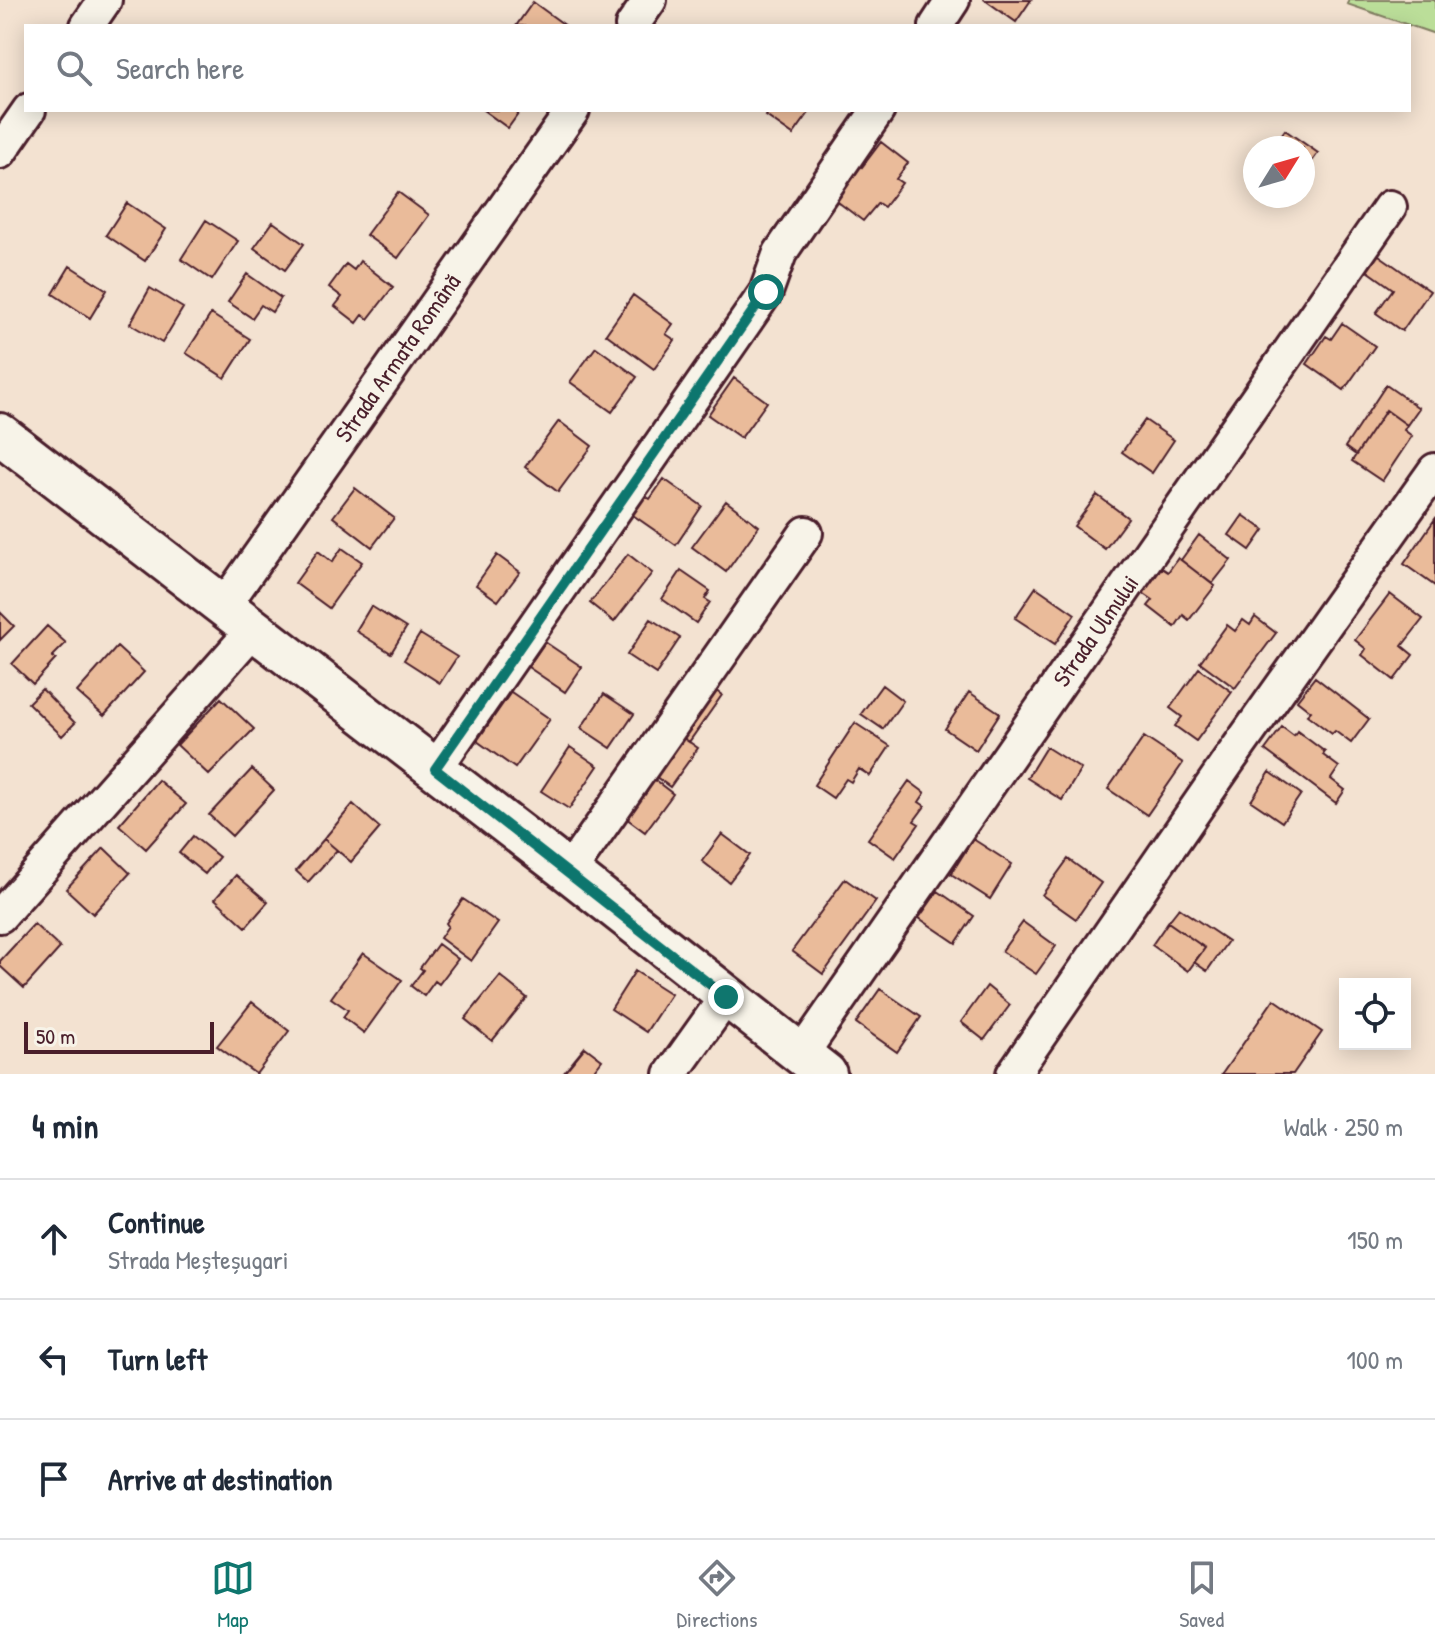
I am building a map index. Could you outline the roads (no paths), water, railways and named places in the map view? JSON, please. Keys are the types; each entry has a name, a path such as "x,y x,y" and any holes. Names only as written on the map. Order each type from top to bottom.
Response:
{"main road":[{"path":"0,434 569,872 813,1065"}],"street":[{"path":"88,24 105,0"},
{"path":"633,24 650,0"},
{"path":"937,24 953,0"},
{"path":"0,152 28,112"},
{"name":"Strada Armata Română","path":"0,916 238,619 572,112"},
{"path":"435,769 766,292 780,253 877,112"},
{"name":"Strada Ulmului","path":"813,1065 1390,207"},
{"path":"1013,1074 1230,759 1435,470"},
{"path":"569,872 806,533"},
{"path":"671,1074 726,997"}]}
